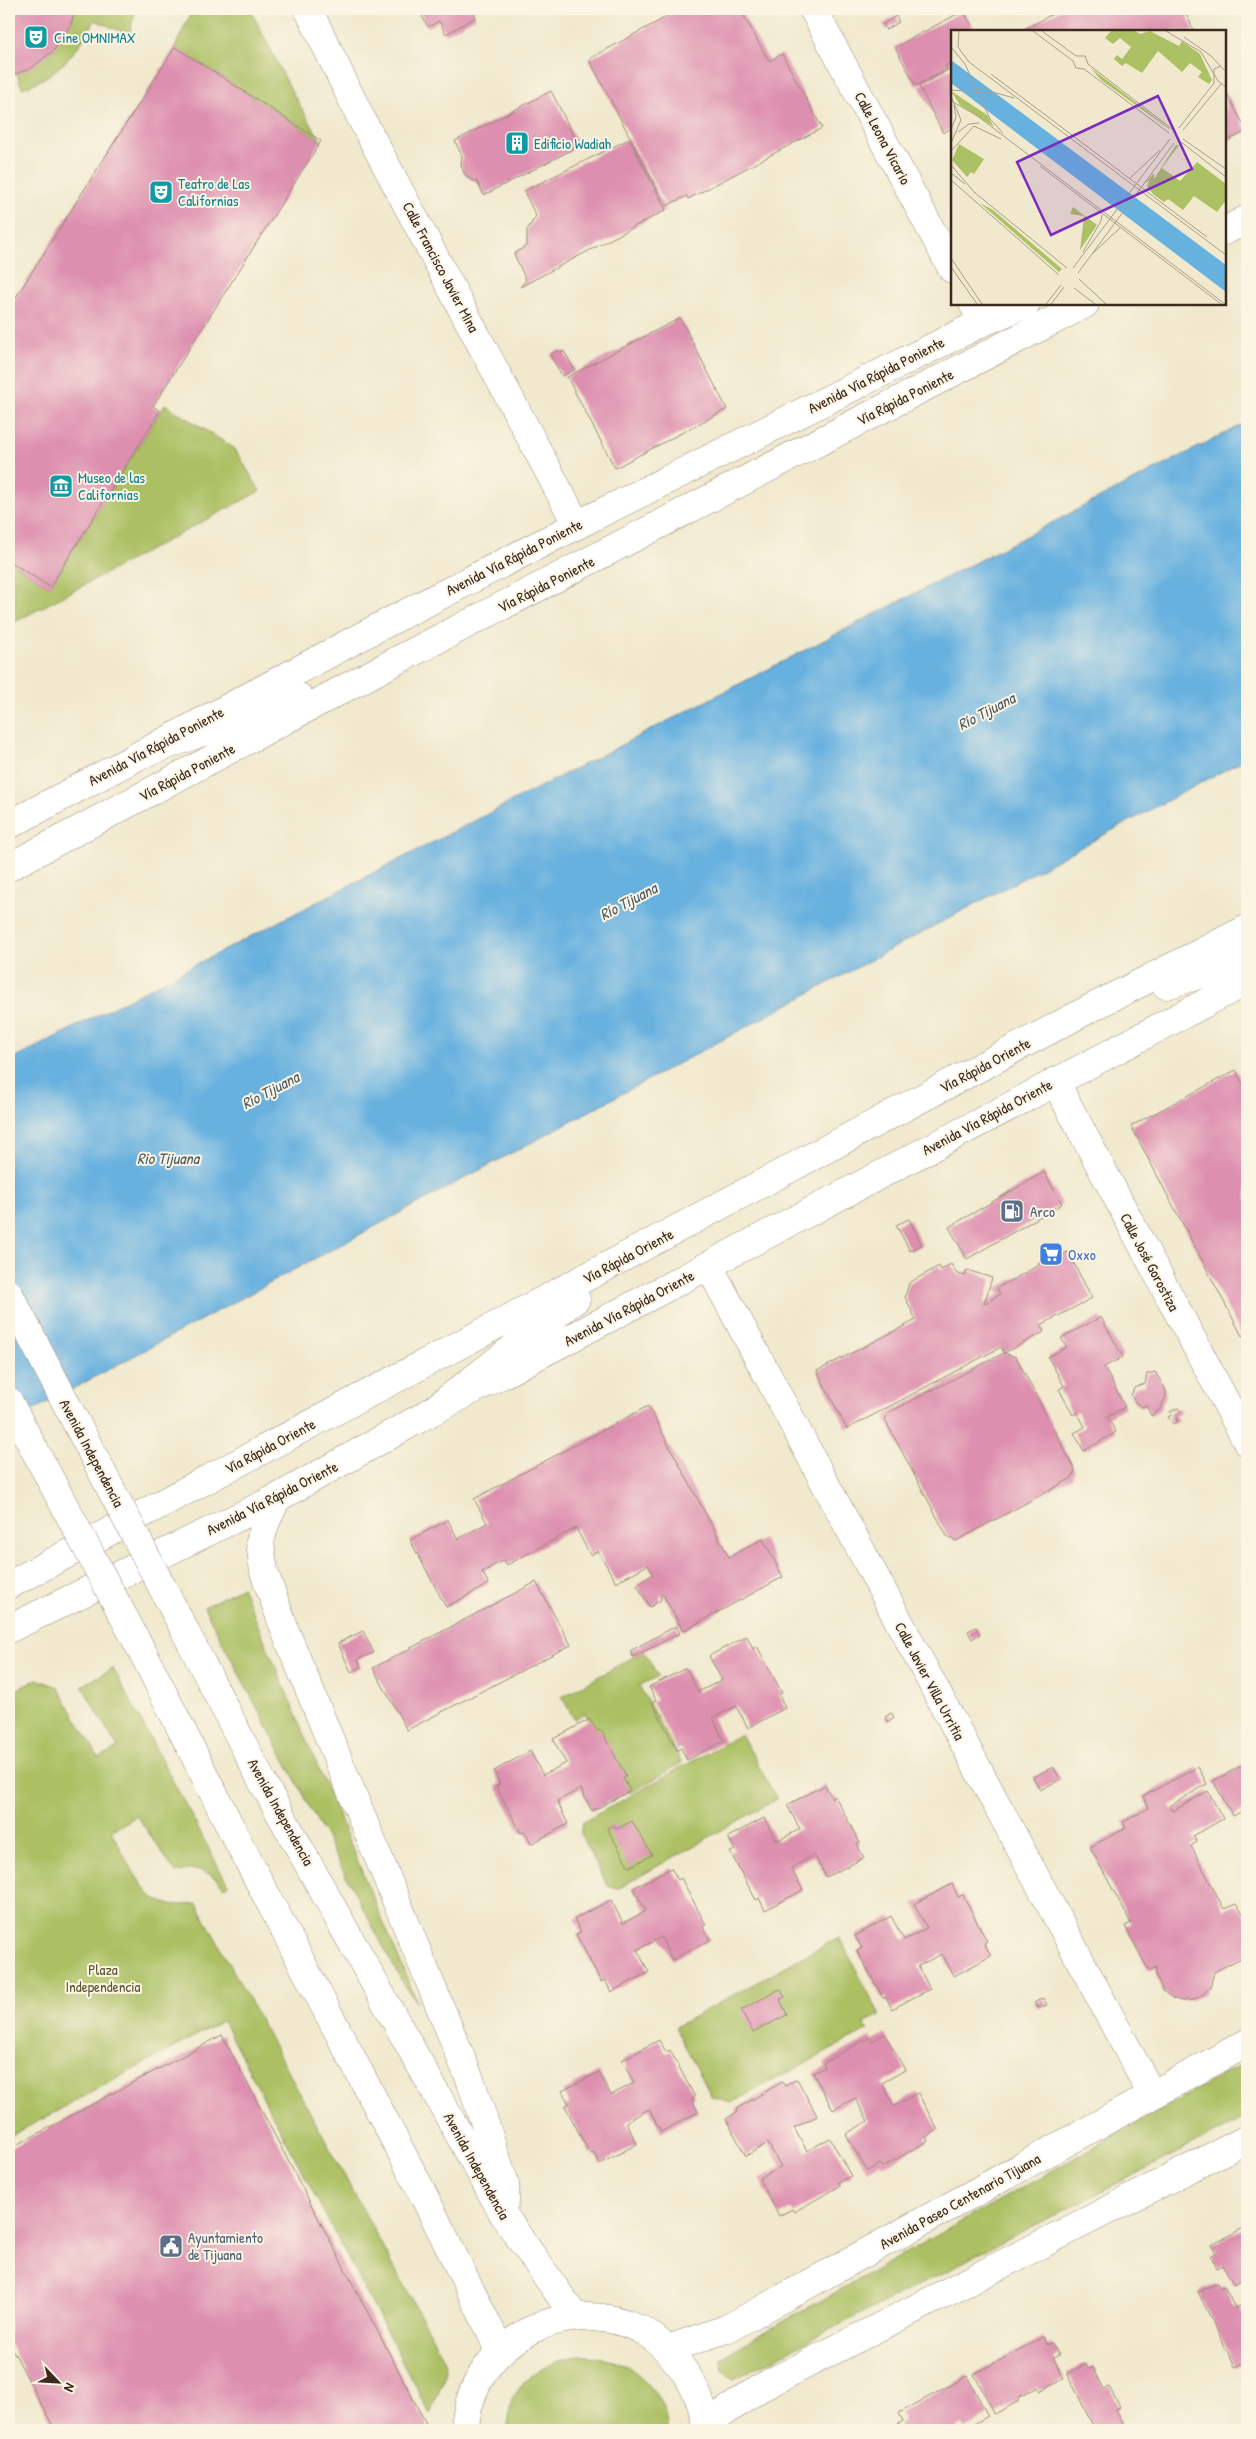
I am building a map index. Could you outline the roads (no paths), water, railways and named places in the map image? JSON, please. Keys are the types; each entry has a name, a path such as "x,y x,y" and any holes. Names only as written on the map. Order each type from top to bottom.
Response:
{"main road":[{"name":"Calle Francisco Javier Mina","path":"308,9 361,118 577,525"},
{"name":"Calle Leona Vicario","path":"813,9 951,267"},
{"path":"1226,221 1247,212"},
{"path":"1226,230 1247,219"},
{"name":"Avenida Vía Rápida Poniente","path":"9,825 978,313 1021,305"},
{"name":"Vía Rápida Poniente","path":"9,867 394,662 1083,305"},
{"path":"140,755 394,662"},
{"name":"Vía Rápida Oriente","path":"9,1585 1091,1008 1247,929"},
{"path":"1091,1008 1247,960"},
{"name":"Avenida Vía Rápida Oriente","path":"9,1628 277,1498 431,1412 709,1266 1054,1081 1247,981"},
{"name":"Calle José Gorostiza","path":"1054,1081 1247,1442"},
{"path":"431,1412 632,1254"},
{"name":"Calle Javier Villa Urritia","path":"709,1266 1152,2095"},
{"name":"Avenida Independencia","path":"9,1294 263,1783 505,2217 575,2317"},
{"path":"9,1402 143,1653 234,1834 423,2194 500,2350"},
{"path":"277,1498 265,1524 260,1542 264,1572 286,1633 471,2082 505,2184 505,2217"},
{"name":"Avenida Paseo Centenario Tijuana","path":"668,2349 726,2329 745,2319 1247,2043"},
{"path":"465,2430 466,2412 478,2380 500,2350 535,2327 575,2317 609,2318 640,2330 668,2349 693,2384 706,2428 758,2388 1247,2139"}],"water":[{"name":"Rio Tijuana","path":"1247,422 1247,758 9,1423 9,1061"}],"place":[{"name":"Cine OMNIMAX","path":"36,37"},
{"name":"Edificio Wadiah","path":"517,143"},
{"name":"Teatro de Las Californias","path":"161,192"},
{"name":"Museo de las Californias","path":"61,486"},
{"name":"Arco","path":"1012,1211"},
{"name":"Oxxo","path":"1051,1254"},
{"name":"Ayuntamiento de Tijuana","path":"171,2246"}],"water label":[{"name":"Río Tijuana","path":"986,711"},
{"name":"Río Tijuana","path":"628,901"},
{"name":"Río Tijuana","path":"270,1090"}],"park label":[{"name":"Plaza Independencia","path":"103,1978"}]}
